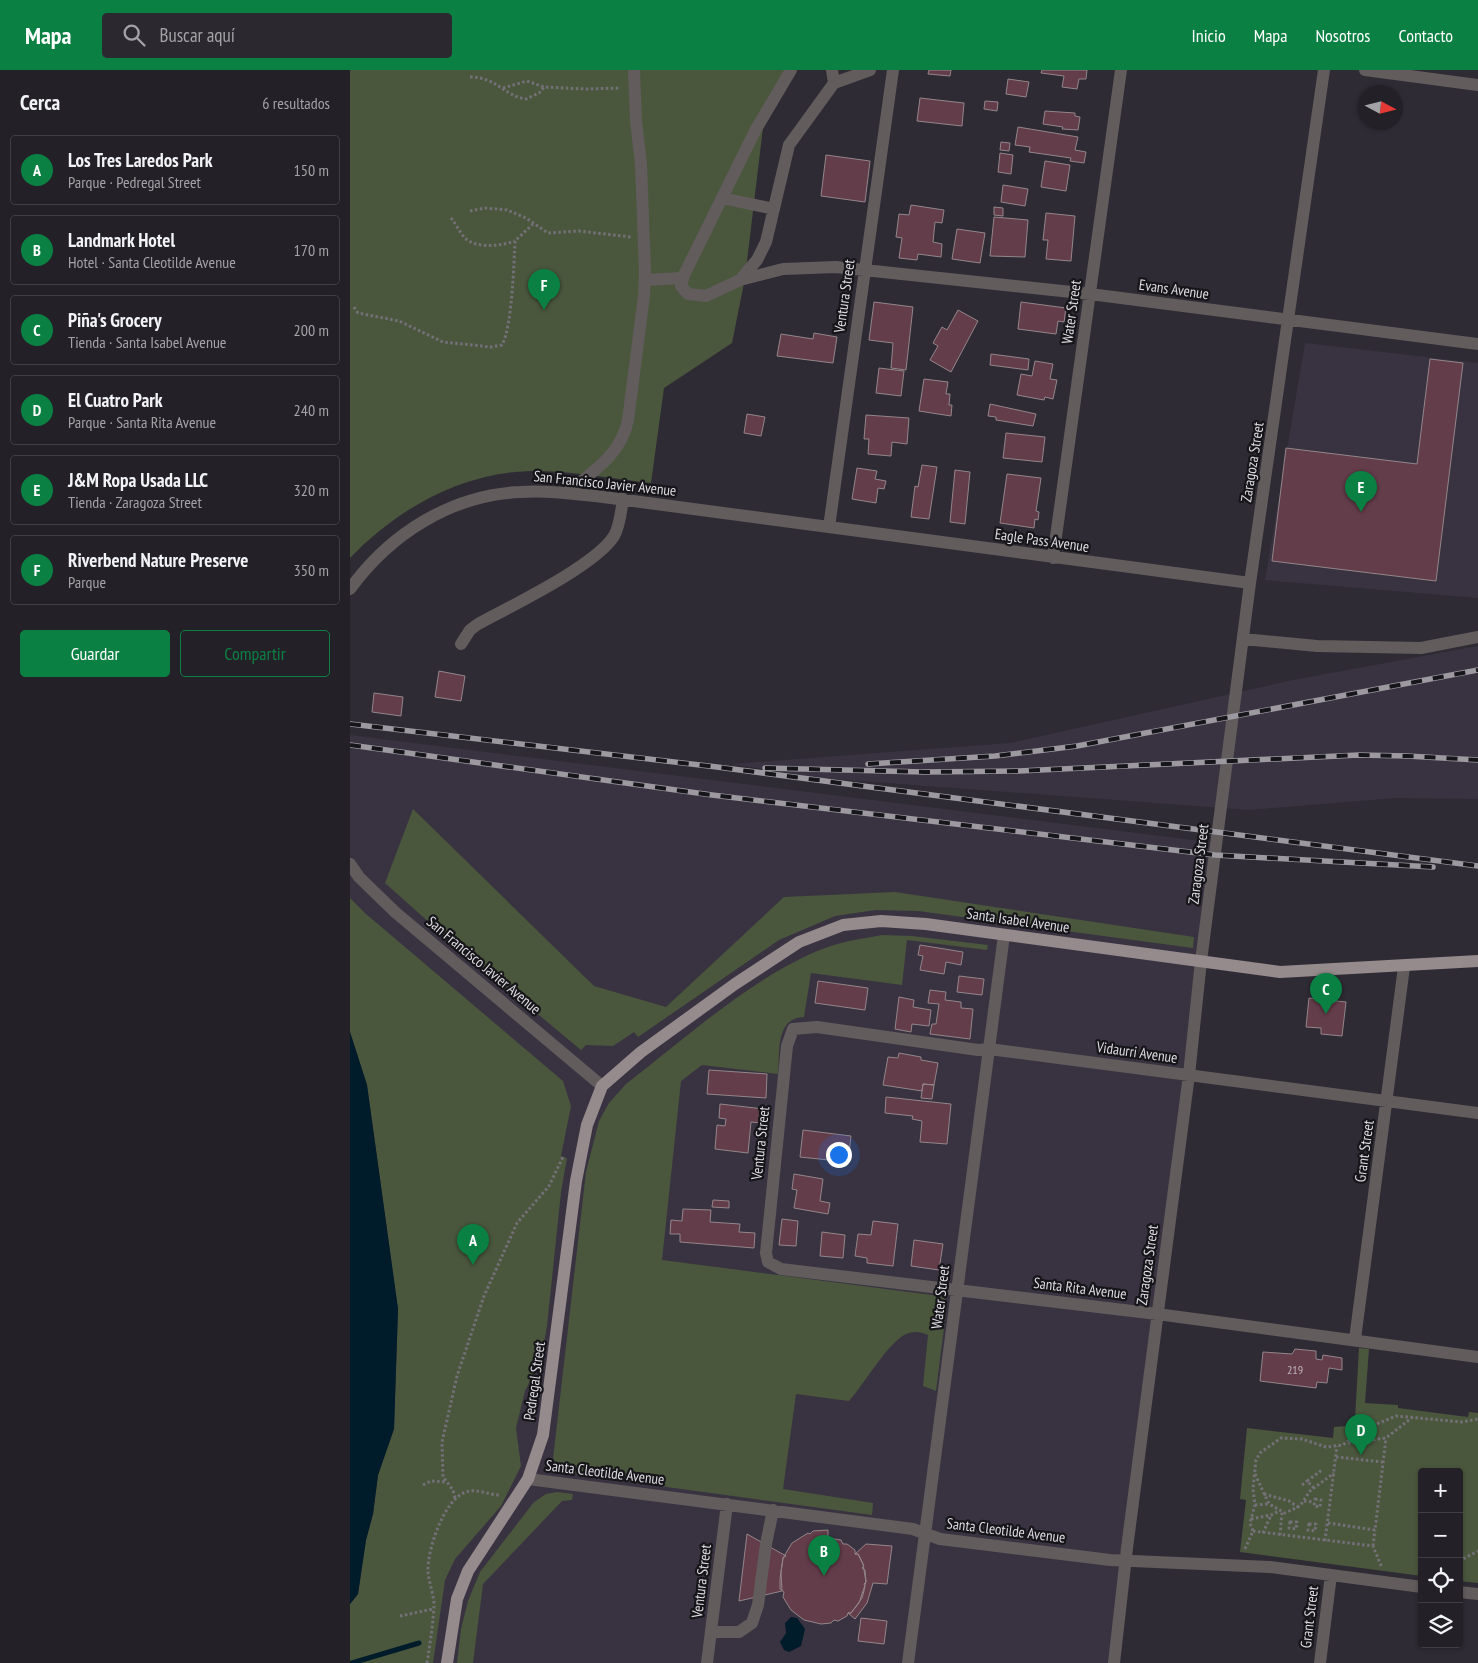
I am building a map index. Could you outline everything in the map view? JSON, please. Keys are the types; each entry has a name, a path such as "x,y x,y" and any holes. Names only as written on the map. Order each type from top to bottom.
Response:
{"main road":[{"name":"Santa Isabel Avenue","path":"602,1086 641,1052 735,984 798,942 842,925 881,921 1004,935 1280,972 1404,967 1478,961"},
{"name":"Pedregal Street","path":"447,1663 457,1599 468,1571 528,1479 543,1435 576,1181 587,1125 602,1086"}],"street":[{"path":"567,493 615,452 626,430 645,280 641,164 634,92 634,70"},
{"path":"791,70 756,129 683,278 681,286 688,294 706,296 740,280 757,260 766,242 789,144 833,76 870,70"},
{"name":"Ventura Street","path":"829,527 893,70"},
{"name":"Water Street","path":"1053,558 1121,70"},
{"name":"Zaragoza Street","path":"1114,1663 1250,583 1290,322 1324,70"},
{"path":"1365,70 1478,85"},
{"path":"722,198 774,209"},
{"name":"Evans Avenue","path":"740,280 783,269 836,266 1090,294 1290,322 1478,344"},
{"path":"645,280 683,278"},
{"name":"San Francisco Javier Avenue","path":"350,588 388,545 429,517 469,501 517,492 567,493 623,499 829,527"},
{"path":"461,644 470,630 478,624 555,582 602,550 614,536 620,518 623,499"},
{"name":"Eagle Pass Avenue","path":"829,527 1250,583"},
{"path":"1243,639 1317,646 1421,648 1478,637"},
{"name":"San Francisco Javier Avenue","path":"350,864 359,877 395,912 602,1086"},
{"name":"Water Street","path":"908,1663 927,1534 1004,935"},
{"name":"Grant Street","path":"1355,1339 1388,1101 1404,967"},
{"name":"Vidaurri Avenue","path":"793,1028 817,1027 978,1050 989,1048 1478,1113"},
{"name":"Ventura Street","path":"768,1262 766,1243 787,1046 793,1028"},
{"name":"Santa Rita Avenue","path":"768,1262 781,1269 1157,1314 1478,1356"},
{"name":"Santa Cleotilde Avenue","path":"528,1479 913,1529 940,1539 1126,1561 1248,1565 1418,1586"},
{"name":"Ventura Street","path":"707,1663 727,1504"},
{"path":"711,1632 739,1632 752,1623 757,1610 773,1510"},
{"name":"Grant Street","path":"1320,1663 1331,1575"},
{"path":"1463,1592 1478,1594"}],"path":[{"path":"470,77 490,80 518,97 526,99 539,93 544,87"},
{"path":"503,88 527,81 544,87 586,89 617,87 634,92"},
{"path":"470,211 485,208 507,210 522,216 548,233 579,231 643,237"},
{"path":"451,218 466,239 486,245 504,245 515,241 533,224"},
{"path":"354,308 358,313 399,321 443,342 497,347 502,345 506,334 515,241"},
{"path":"455,1498 453,1490 443,1477 442,1442 457,1376 484,1296 517,1223 549,1186 563,1157"},
{"path":"1347,1443 1360,1431 1372,1424 1396,1416 1414,1416 1462,1422 1478,1419"},
{"path":"1245,1549 1253,1531 1251,1518 1255,1504 1253,1489 1254,1472 1256,1460 1260,1453 1281,1438 1302,1439 1326,1447 1386,1438 1414,1416"},
{"path":"1386,1438 1373,1546 1382,1568 1392,1569"},
{"path":"1325,1541 1337,1446"},
{"path":"1336,1457 1383,1462"},
{"path":"1302,1484 1322,1470"},
{"path":"1254,1472 1269,1504 1280,1512 1280,1535"},
{"path":"1251,1518 1271,1515 1298,1507 1314,1488 1334,1473"},
{"path":"423,1485 431,1481 445,1482"},
{"path":"1307,1481 1314,1488"},
{"path":"427,1663 433,1609 428,1571 431,1545 455,1498 471,1490 504,1496"},
{"path":"1263,1494 1275,1499 1289,1501 1298,1507"},
{"path":"1304,1501 1314,1502"},
{"path":"1255,1504 1269,1504"},
{"path":"1263,1533 1271,1515"},
{"path":"1281,1523 1290,1525"},
{"path":"1328,1523 1375,1530"},
{"path":"1253,1531 1373,1546"},
{"path":"1310,1539 1312,1531"},
{"path":"1463,1559 1478,1551"},
{"path":"400,1616 433,1609"}],"shaded area":[{"path":"1305,343 1478,363 1478,598 1265,580"},
{"path":"1478,646 1478,799 1395,798 1249,810 821,778 731,764 1010,743 1293,680"},
{"path":"350,735 1217,843 1114,1663 350,1663 350,1604 353,1602 395,1401 398,1309 367,1085 350,1032"}],"green space":[{"path":"350,70 789,70 764,119 745,278 732,343 664,388 651,483 583,474 542,471 488,476 437,494 413,507 370,539 350,558"},
{"path":"413,809 594,986 666,1007 784,897 895,892 1194,937 1193,948 918,911 876,910 835,916 779,940 638,1037 634,1032 613,1046 586,1045 581,1050 449,940 385,883"},
{"path":"350,898 366,914 563,1081 571,1106 561,1156 567,1158 561,1192 547,1326 541,1359 525,1391 516,1428 521,1466 501,1506 455,1559 445,1580 433,1663 350,1663 350,1604 358,1594 366,1540 373,1514 378,1475 394,1429 398,1309 367,1085 350,1032"},
{"path":"882,935 912,936 988,945 987,950 907,940 902,985 811,973 804,1017 788,1023 781,1038 778,1074 702,1065 681,1081 662,1260 940,1296 946,1299 947,1304 936,1391 923,1386 928,1335 916,1332 902,1336 894,1343 849,1401 796,1394 783,1489 873,1503 872,1515 564,1473 553,1459 586,1172 599,1121 609,1103 626,1084 752,987 807,956 834,945"},
{"path":"1359,1348 1369,1349 1365,1403 1398,1405 1398,1408 1468,1417 1469,1412 1478,1413 1478,1583 1463,1581 1463,1468 1418,1468 1418,1575 1240,1552 1246,1500 1240,1499 1247,1428 1333,1438 1334,1427 1347,1426 1355,1419"},
{"path":"557,1492 573,1494 572,1500 562,1501 483,1584 473,1663 457,1663 461,1629 468,1601 480,1572 534,1502 546,1494"}],"water":[{"path":"350,1032 367,1085 398,1309 394,1429 378,1475 373,1514 366,1540 358,1594 350,1604"},
{"path":"791,1617 797,1618 805,1629 801,1646 789,1652 784,1650 780,1642 786,1633 785,1623"}],"building":[{"path":"929,70 951,70 950,76 928,74"},
{"path":"1042,70 1087,70 1086,79 1079,79 1077,89 1062,87 1064,76 1041,73"},
{"path":"1008,79 1029,82 1026,97 1006,94"},
{"path":"920,98 964,103 962,126 917,121"},
{"path":"985,101 998,102 997,111 984,109"},
{"path":"1045,111 1075,113 1075,116 1080,117 1078,130 1062,129 1063,127 1043,124"},
{"path":"1018,127 1078,137 1075,150 1086,152 1084,163 1070,161 1071,158 1029,152 1030,147 1015,145"},
{"path":"1001,142 1010,143 1009,151 1000,150"},
{"path":"1000,153 1013,155 1011,174 998,172"},
{"path":"826,155 870,161 865,202 821,196"},
{"path":"1045,161 1070,165 1066,191 1041,187"},
{"path":"1003,185 1028,189 1025,206 1001,202"},
{"path":"911,205 944,210 942,223 935,222 933,242 942,244 941,257 918,254 917,260 899,258 902,238 896,237 899,214 909,215"},
{"path":"994,207 1003,208 1003,216 994,215"},
{"path":"1046,213 1075,216 1071,261 1046,259 1048,240 1043,240"},
{"path":"994,217 1028,220 1025,257 990,256"},
{"path":"957,229 985,233 980,263 952,259"},
{"path":"874,302 913,307 906,370 891,368 893,343 869,340"},
{"path":"1021,302 1066,308 1064,322 1058,321 1056,334 1018,329"},
{"path":"958,310 978,321 951,372 930,360 938,346 933,343 942,327 947,330"},
{"path":"814,333 837,337 833,363 777,356 781,334 813,339"},
{"path":"991,354 1029,359 1028,370 990,365"},
{"path":"1430,359 1463,363 1436,581 1272,561 1286,448 1417,464"},
{"path":"1035,361 1053,364 1050,379 1057,380 1053,399 1045,397 1044,400 1017,395 1021,374 1032,376"},
{"path":"879,368 904,371 901,396 876,393"},
{"path":"924,379 948,382 946,394 950,394 951,416 919,411"},
{"path":"990,404 1036,414 1033,426 996,420 996,417 988,416"},
{"path":"747,414 765,417 761,436 744,433"},
{"path":"866,415 909,418 907,444 892,442 891,456 868,454 869,439 864,439"},
{"path":"1006,433 1045,437 1042,462 1003,458"},
{"path":"922,465 937,467 929,519 911,517 915,486 918,487"},
{"path":"857,468 877,471 875,479 886,481 884,489 878,488 876,503 852,499"},
{"path":"955,470 970,472 965,524 950,522"},
{"path":"1007,474 1041,478 1036,511 1039,512 1038,520 1035,519 1034,528 1000,523"},
{"path":"439,671 465,676 461,701 435,697"},
{"path":"374,693 403,697 401,716 372,712"},
{"path":"920,945 963,952 961,965 946,962 944,974 920,970 923,956 918,955"},
{"path":"959,976 984,979 982,995 957,992"},
{"path":"818,981 868,988 865,1010 815,1003"},
{"path":"930,990 946,992 945,1000 961,1002 961,1008 973,1009 970,1039 930,1034 932,1024 936,1024 939,1004 928,1003"},
{"path":"899,997 914,1000 913,1007 931,1010 929,1026 912,1024 911,1032 895,1029"},
{"path":"1309,998 1346,1002 1342,1036 1321,1034 1321,1028 1306,1027"},
{"path":"899,1053 921,1057 921,1060 938,1063 934,1085 923,1084 922,1091 883,1085 888,1057 898,1058"},
{"path":"709,1070 767,1074 766,1098 707,1094"},
{"path":"923,1084 934,1085 932,1099 921,1098"},
{"path":"886,1097 951,1104 947,1144 920,1142 922,1121 912,1119 913,1116 885,1113"},
{"path":"720,1104 764,1109 763,1123 751,1122 748,1153 715,1149 717,1125 725,1126 726,1119 719,1118"},
{"path":"803,1130 851,1136 848,1162 800,1157"},
{"path":"794,1174 823,1179 820,1201 830,1203 828,1214 794,1208 797,1190 792,1189"},
{"path":"713,1200 729,1201 729,1208 712,1207"},
{"path":"683,1209 711,1210 710,1222 740,1224 739,1232 755,1233 754,1248 680,1242 680,1234 670,1234 671,1220 682,1221"},
{"path":"782,1219 798,1221 796,1246 779,1245"},
{"path":"873,1221 898,1224 893,1266 867,1263 867,1258 855,1256 858,1234 871,1235"},
{"path":"822,1232 845,1235 843,1258 820,1256"},
{"path":"914,1240 943,1244 939,1270 911,1266"},
{"path":"1295,1349 1316,1351 1316,1359 1322,1360 1323,1355 1342,1358 1342,1370 1329,1368 1327,1383 1317,1382 1316,1388 1260,1381 1263,1352 1292,1354"},
{"path":"828,1530 828,1538 841,1540 843,1544 847,1544 855,1550 855,1554 858,1554 864,1566 862,1568 865,1570 866,1582 862,1598 851,1613 848,1613 847,1616 838,1621 834,1620 831,1623 821,1624 804,1620 791,1610 783,1597 784,1592 780,1589 780,1579 783,1558 792,1543 813,1531"},
{"path":"747,1534 786,1556 783,1558 781,1572 782,1591 739,1601"},
{"path":"866,1544 892,1546 887,1584 873,1583 867,1603 855,1619 848,1613 851,1613 859,1603 866,1582 863,1564 858,1554 855,1554"},
{"path":"861,1618 887,1621 884,1644 858,1641"}],"waterway":[{"path":"352,1663 419,1643"}],"railway":[{"path":"868,764 995,756 1077,746 1478,670"},
{"path":"350,724 717,767 1478,866"},
{"path":"350,745 712,795 1215,855 1433,867"},
{"path":"765,768 924,772 1019,771 1359,755 1478,760"}],"place":[{"name":"Riverbend Nature Preserve","path":"544,310"},
{"name":"J&M Ropa Usada LLC","path":"1361,512"},
{"name":"Piña's Grocery","path":"1326,1014"},
{"name":"Los Tres Laredos Park","path":"473,1265"},
{"name":"El Cuatro Park","path":"1361,1455"},
{"name":"Landmark Hotel","path":"824,1576"}]}
